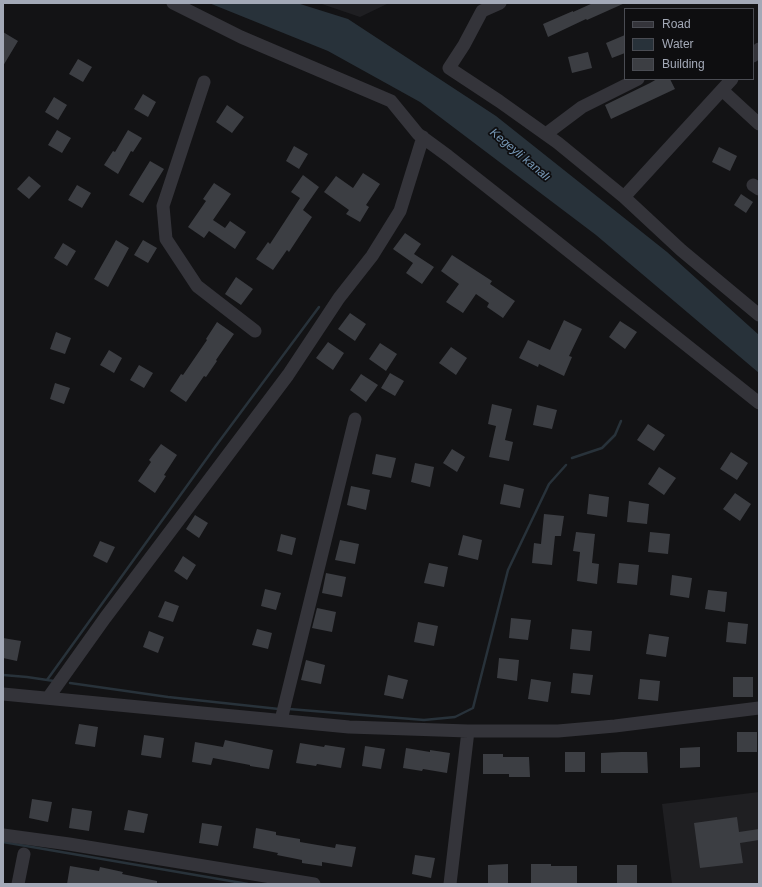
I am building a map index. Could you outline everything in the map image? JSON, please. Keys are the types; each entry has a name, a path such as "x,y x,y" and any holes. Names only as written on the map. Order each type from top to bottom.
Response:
{"street":[{"path":"174,3 241,38 391,101 418,134 571,253 759,403"},
{"path":"500,3 482,11 464,45 449,68 558,143 624,197 681,250 759,315"},
{"path":"546,134 582,106 636,80"},
{"path":"624,197 731,80"},
{"path":"204,82 163,206 166,239 197,286 255,331"},
{"path":"722,90 759,124"},
{"path":"48,698 105,618 288,375 339,298 372,256 400,211 423,137"},
{"path":"281,720 355,419"},
{"path":"3,694 349,727 468,731 558,731 615,726 759,708"},
{"path":"450,884 468,731"},
{"path":"3,835 76,845 314,884"},
{"path":"18,884 24,854"}],"shaded area":[{"path":"319,3 389,3 360,17"},
{"path":"759,792 759,884 672,884 662,804"}],"water":[{"name":"Kegeyli kanalı","path":"209,3 297,3 348,19 496,116 667,252 759,335 759,373 596,235 420,102 328,51"}],"building":[{"path":"593,3 625,3 548,37 543,24"},
{"path":"3,32 18,41 3,66"},
{"path":"624,35 624,53 612,58 606,43"},
{"path":"588,52 592,68 572,73 568,57"},
{"path":"78,59 92,67 83,82 69,74"},
{"path":"655,80 670,80 675,89 611,119 605,105"},
{"path":"143,94 156,102 148,117 134,109"},
{"path":"54,97 67,105 58,120 45,112"},
{"path":"227,105 244,117 232,133 216,122"},
{"path":"57,130 71,138 62,153 48,145"},
{"path":"128,130 142,138 133,152 131,151 118,174 104,165 113,151 115,152"},
{"path":"294,146 308,154 299,169 286,161"},
{"path":"719,147 737,156 730,171 712,162"},
{"path":"150,161 164,169 143,203 129,195"},
{"path":"363,173 380,184 366,205 369,207 360,222 346,214 349,210 324,192 336,176 353,188"},
{"path":"303,175 319,187 303,210 312,217 289,252 287,250 273,270 256,259 268,242 270,244 300,198 291,192"},
{"path":"29,176 41,186 29,199 17,189"},
{"path":"214,183 231,194 213,220 225,228 230,221 246,232 235,249 209,231 204,238 188,227 206,201 203,199"},
{"path":"77,185 91,193 82,208 68,200"},
{"path":"741,194 753,202 746,213 734,205"},
{"path":"405,233 421,244 414,254 434,267 422,284 406,273 413,263 393,249"},
{"path":"116,240 129,248 108,287 94,279"},
{"path":"143,240 157,248 148,263 134,255"},
{"path":"63,243 76,251 67,266 54,258"},
{"path":"452,255 492,281 490,284 515,301 503,318 487,307 489,303 476,294 463,313 446,302 459,284 441,271"},
{"path":"236,277 253,289 241,305 225,294"},
{"path":"350,313 366,324 355,341 338,329"},
{"path":"564,320 582,329 569,356 572,357 564,376 539,364 538,367 519,358 528,340 550,350"},
{"path":"620,321 637,332 625,349 609,337"},
{"path":"217,322 234,334 206,377 204,376 186,402 170,391 207,340 206,339"},
{"path":"56,332 71,338 65,354 50,349"},
{"path":"328,342 344,353 333,370 316,358"},
{"path":"380,343 397,354 386,371 369,359"},
{"path":"451,347 467,358 456,375 439,363"},
{"path":"109,350 122,358 114,373 100,365"},
{"path":"139,365 153,373 144,388 130,380"},
{"path":"390,373 404,381 395,396 381,388"},
{"path":"361,374 378,385 366,402 350,390"},
{"path":"55,383 70,388 64,404 50,399"},
{"path":"492,404 512,409 505,440 513,442 509,461 489,457 496,426 488,424"},
{"path":"537,405 557,410 552,429 533,425"},
{"path":"648,424 665,435 654,451 637,440"},
{"path":"161,444 177,455 164,475 166,476 155,493 138,481 151,462 149,460"},
{"path":"452,449 465,457 457,472 443,463"},
{"path":"731,452 748,463 737,480 720,469"},
{"path":"376,454 396,458 391,478 372,474"},
{"path":"415,463 434,467 430,487 411,482"},
{"path":"659,467 676,478 664,495 648,484"},
{"path":"504,484 524,489 520,508 500,504"},
{"path":"351,486 370,490 366,510 347,505"},
{"path":"735,493 751,504 740,521 723,509"},
{"path":"589,494 609,497 607,517 587,514"},
{"path":"629,501 649,504 647,524 627,522"},
{"path":"544,514 564,516 561,536 555,536 552,565 532,563 534,543 541,544"},
{"path":"195,515 208,523 199,538 186,529"},
{"path":"576,532 595,534 592,563 599,564 597,584 577,581 580,552 573,551"},
{"path":"650,532 670,534 668,554 648,552"},
{"path":"281,534 296,538 292,555 277,551"},
{"path":"463,535 482,540 478,560 458,555"},
{"path":"340,540 359,544 355,564 335,560"},
{"path":"100,541 115,547 107,563 93,556"},
{"path":"183,556 196,565 187,580 174,571"},
{"path":"429,563 448,567 444,587 424,583"},
{"path":"619,563 639,565 637,585 617,583"},
{"path":"326,573 346,577 342,597 322,593"},
{"path":"672,575 692,578 689,598 670,595"},
{"path":"265,589 281,593 276,610 261,606"},
{"path":"708,590 727,592 725,612 705,609"},
{"path":"165,601 179,606 173,622 158,617"},
{"path":"317,608 336,612 332,632 312,628"},
{"path":"511,618 531,620 528,640 509,638"},
{"path":"418,622 438,626 434,646 414,642"},
{"path":"728,622 748,624 746,644 726,642"},
{"path":"257,629 272,633 268,649 252,645"},
{"path":"572,629 592,631 590,651 570,649"},
{"path":"149,631 164,637 158,653 143,647"},
{"path":"649,634 669,637 666,657 646,654"},
{"path":"3,638 21,641 17,661 3,658"},
{"path":"499,658 519,660 517,681 497,678"},
{"path":"306,660 325,665 321,684 301,680"},
{"path":"573,673 593,675 590,695 571,693"},
{"path":"388,675 408,680 403,699 384,695"},
{"path":"733,677 753,677 753,697 733,697"},
{"path":"531,679 551,682 548,702 528,699"},
{"path":"640,679 660,681 658,701 638,699"},
{"path":"79,724 98,727 95,747 75,744"},
{"path":"737,732 757,732 757,752 737,752"},
{"path":"144,735 164,738 161,758 141,755"},
{"path":"225,740 273,750 269,769 213,758 211,765 192,762 195,742 223,747"},
{"path":"300,743 324,747 325,745 345,748 341,768 317,764 316,766 296,763"},
{"path":"365,746 385,749 381,769 362,766"},
{"path":"700,747 700,767 680,768 680,748"},
{"path":"406,748 430,752 430,750 450,753 447,773 423,769 422,771 403,768"},
{"path":"565,752 585,752 585,772 565,772"},
{"path":"647,752 648,773 601,773 601,753"},
{"path":"483,754 503,754 503,757 529,757 530,777 509,777 509,774 483,774"},
{"path":"32,799 52,802 48,822 29,818"},
{"path":"72,808 92,811 89,831 69,828"},
{"path":"128,810 148,814 144,833 124,830"},
{"path":"737,817 739,832 759,829 759,840 740,843 743,863 700,868 694,823"},
{"path":"202,823 222,826 218,846 199,843"},
{"path":"256,828 276,832 276,835 300,839 300,842 335,848 336,844 356,847 352,867 322,862 322,866 302,863 302,860 253,848"},
{"path":"415,855 435,858 431,878 412,874"},
{"path":"508,864 508,884 488,884 488,865"},
{"path":"531,864 577,866 577,884 531,884"},
{"path":"617,865 637,865 637,884 617,884"},
{"path":"70,866 99,871 100,867 123,872 122,874 157,881 157,884 67,884"}],"waterway":[{"path":"47,680 215,447 319,307"},
{"path":"572,458 602,448 615,435 621,421"},
{"path":"289,709 424,720 455,717 473,708 508,570 549,484 566,465"},
{"path":"3,675 54,681"},
{"path":"70,683 168,697 279,709"},
{"path":"3,842 248,884"}]}
